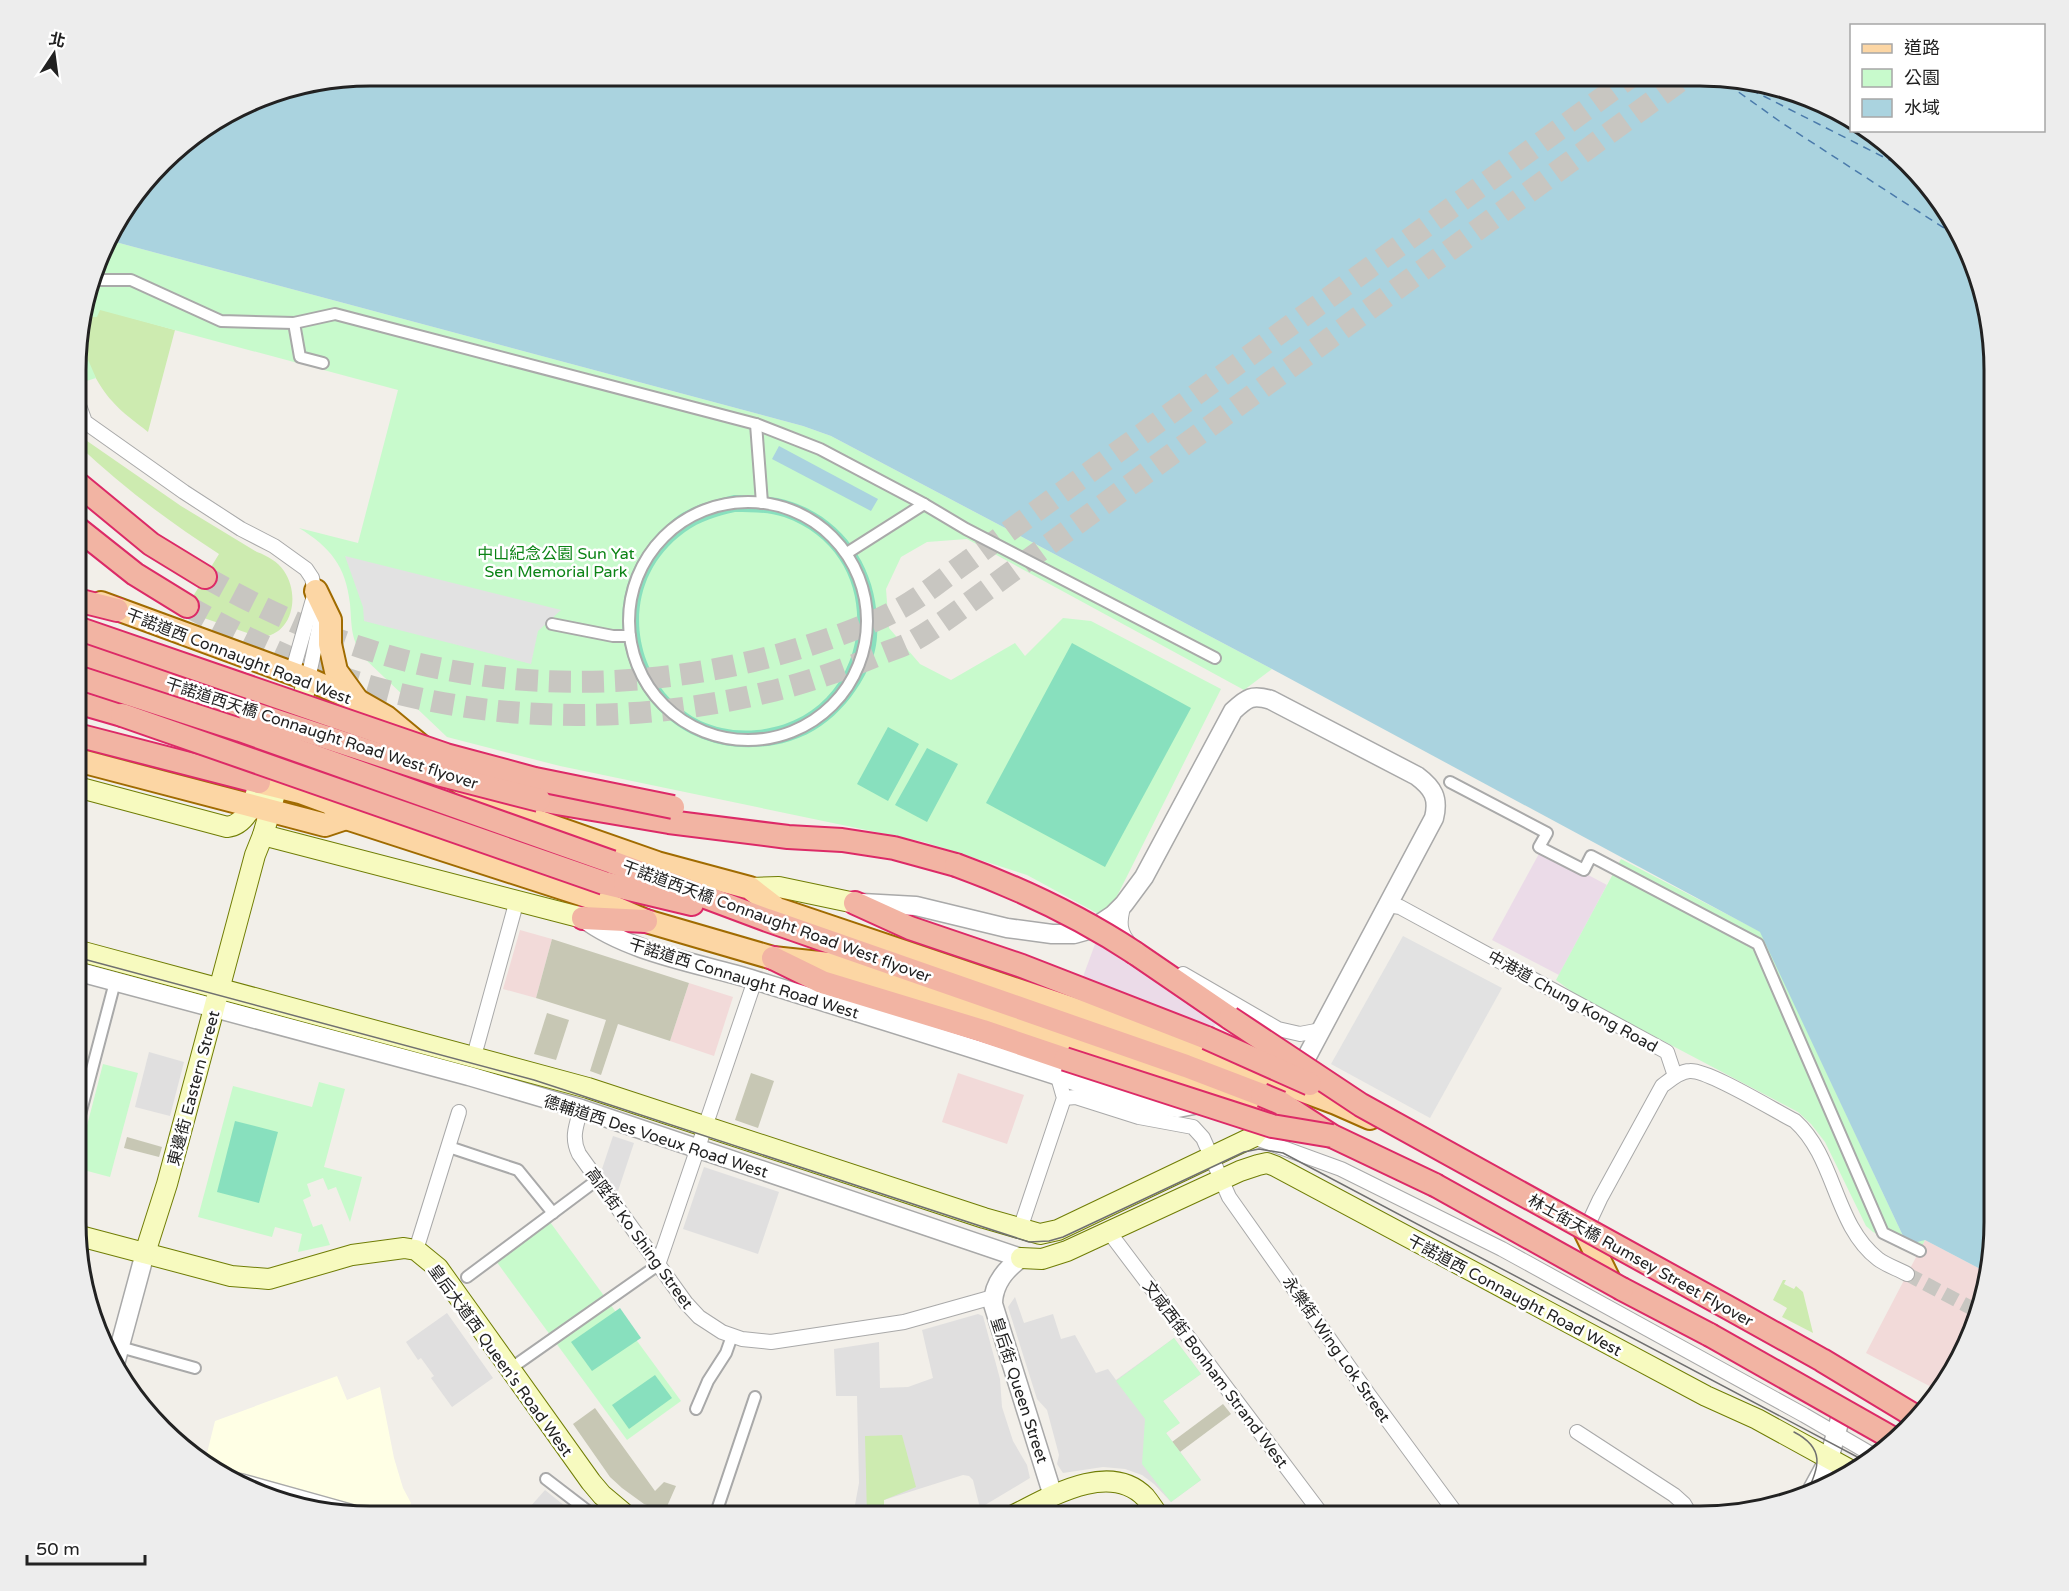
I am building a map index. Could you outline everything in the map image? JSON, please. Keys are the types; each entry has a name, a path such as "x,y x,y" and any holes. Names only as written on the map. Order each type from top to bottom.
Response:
{"highway":[{"path":"86,490 152,544 205,577"},
{"path":"86,535 135,574 187,606"},
{"path":"86,602 117,610"},
{"path":"86,631 396,739 487,766 581,790 842,840"},
{"name":"干諾道西天橋 Connaught Road West flyover","path":"86,655 438,774 539,800 669,822 788,837 842,840 894,848 956,865 1041,899 1100,930 1361,1105"},
{"name":"干諾道西天橋 Connaught Road West flyover","path":"86,680 240,730 545,837 766,920 1186,1066 1281,1103 1332,1136"},
{"path":"86,705 122,715 612,885 766,920"},
{"path":"86,737 268,784"},
{"path":"855,903 910,928 1070,984 1207,1038 1361,1105"},
{"path":"583,918 646,921"},
{"path":"773,958 822,982 983,1030 1272,1126 1332,1136"},
{"name":"林士街天橋 Rumsey Street Flyover","path":"1361,1105 1774,1333 1910,1412"},
{"name":"林士街天橋 Rumsey Street Flyover","path":"1332,1136 1435,1185 1710,1335 1886,1436"}],"main road":[{"path":"316,591 330,620 330,644 336,671 358,701"},
{"name":"干諾道西 Connaught Road West","path":"86,597 300,676 358,701 395,724 466,788 497,807 657,863 750,888 779,887 855,903"},
{"name":"東邊街 Eastern Street","path":"145,1253 167,1184 255,855 263,836 260,808 300,676"},
{"name":"干諾道西 Connaught Road West","path":"86,762 325,825 345,818"},
{"name":"干諾道西 Connaught Road West","path":"268,784 330,803 345,818 590,897 646,921 773,958 829,964 1089,1047 1224,1094 1579,1261 1609,1280 1844,1408 1886,1436"},
{"path":"86,789 226,826 235,825 260,808"},
{"name":"干諾道西 Connaught Road West","path":"263,836 583,918"},
{"name":"干諾道西 Connaught Road West","path":"750,888 777,909 1192,1049 1336,1104 1386,1126 1729,1306 1851,1374 1910,1412"},
{"name":"德輔道西 Des Voeux Road West","path":"86,953 588,1088 1040,1234 1058,1230 1212,1157"},
{"path":"1212,1157 1253,1137 1272,1116 1291,1087"},
{"name":"干諾道西 Connaught Road West","path":"1222,1180 1258,1165 1267,1163 1275,1166 1706,1396 1757,1419 1843,1466"},
{"name":"德輔道西 Des Voeux Road West","path":"1022,1258 1053,1257 1222,1180"},
{"path":"1585,1231 1609,1280"},
{"name":"皇后大道西 Queen's Road West","path":"86,1238 231,1276 269,1279 352,1255 405,1248 416,1250 438,1268 591,1482 614,1506"},
{"path":"1032,1506 1053,1496 1104,1480 1128,1485 1145,1497 1152,1506"}],"street":[{"path":"100,280 131,280 221,321 294,323 335,314 756,424 820,449 966,529 1215,658"},
{"path":"294,323 300,357 323,363"},
{"path":"86,423 184,492 306,568 316,591 321,619 300,676"},
{"path":"756,424 762,503"},
{"path":"733,503 762,503 787,508 810,519 830,534 847,553 859,576 866,602 868,628 863,655 853,679 836,703 813,721 786,734 758,740 732,739 707,733 684,721 663,704 647,684 636,661 630,636 629,612 633,589 642,566 658,542 680,523 705,510 733,503"},
{"path":"847,553 924,504"},
{"path":"552,624 613,636 630,636"},
{"path":"855,903 916,906 1007,928 1052,934 1074,934 1092,929 1113,915 1144,877 1233,711 1245,699 1259,696 1271,700 1418,777 1428,785 1436,797 1434,818 1291,1087"},
{"path":"1450,782 1547,833 1539,847 1584,870 1591,856 1758,944 1883,1233 1920,1251"},
{"path":"474,1056 516,900"},
{"path":"1124,904 1120,917 1120,928 1124,938 1131,945 1278,1029 1300,1034 1321,1030"},
{"name":"中港道 Chung Kong Road","path":"1388,905 1400,907 1668,1052 1675,1076"},
{"name":"干諾道西 Connaught Road West","path":"583,918 597,928 635,945 754,980 1141,1103 1164,1108 1191,1106 1211,1101 1224,1094"},
{"name":"德輔道西 Des Voeux Road West","path":"86,974 469,1076 581,1109 1022,1258"},
{"path":"510,1369 658,1264 754,980"},
{"path":"86,1093 116,982"},
{"path":"1257,1015 1274,1041 1291,1087"},
{"path":"1585,1231 1662,1086 1675,1076 1689,1070 1706,1074 1795,1121 1812,1139 1841,1203 1864,1245 1879,1260 1907,1274"},
{"path":"1020,1229 1064,1098 1058,1077"},
{"path":"1064,1098 1076,1098 1139,1117 1193,1127 1203,1138 1222,1180"},
{"name":"高陞街 Ko Shing Street","path":"581,1109 575,1128 574,1143 579,1154 686,1303 713,1328 732,1336 771,1342 919,1319 993,1297"},
{"path":"416,1250 459,1112"},
{"name":"干諾道西 Connaught Road West","path":"1253,1137 1341,1169 1502,1249 1866,1451"},
{"path":"448,1147 518,1170 553,1213"},
{"path":"468,1277 597,1180"},
{"name":"永樂街 Wing Lok Street","path":"1222,1180 1229,1197 1451,1506"},
{"name":"文咸西街 Bonham Strand West","path":"1109,1232 1315,1506"},
{"name":"東邊街 Eastern Street","path":"116,1348 145,1253"},
{"name":"皇后街 Queen Street","path":"1022,1258 1001,1277 993,1297 994,1312 1053,1496"},
{"path":"696,1409 708,1381 726,1353 732,1336"},
{"path":"119,1354 195,1368"},
{"path":"718,1506 755,1397"},
{"path":"1818,1479 1829,1459 1844,1408"},
{"path":"1576,1432 1674,1495 1685,1506"},
{"path":"546,1479 581,1506"}],"shaded area":[{"path":"345,556 561,610 538,631 531,664 364,621 363,607"},
{"path":"1541,850 1607,885 1559,975 1492,940"},
{"path":"520,930 552,939 536,998 503,989"},
{"path":"1098,936 1228,1001 1209,1036 1077,993"},
{"path":"1403,936 1502,988 1430,1118 1331,1064"},
{"path":"552,939 689,983 670,1041 618,1024 601,1075 590,1071 606,1020 536,998"},
{"path":"689,983 733,997 714,1056 670,1041"},
{"path":"547,1013 569,1020 556,1060 534,1054"},
{"path":"149,1052 184,1062 170,1116 135,1107"},
{"path":"751,1073 774,1081 758,1128 735,1120"},
{"path":"958,1073 1024,1095 1007,1144 942,1122"},
{"path":"613,1136 634,1143 618,1191 601,1172"},
{"path":"127,1137 162,1147 159,1157 124,1148"},
{"path":"704,1167 779,1192 758,1254 683,1229"},
{"path":"1925,1240 1979,1269 1974,1295 1962,1330 1930,1387 1866,1353"},
{"path":"1015,1297 1024,1323 1053,1314 1061,1339 1075,1335 1096,1373 1108,1369 1116,1380 1174,1338 1201,1374 1163,1401 1178,1421 1166,1433 1201,1480 1171,1502 1142,1475 1125,1469 1103,1467 1063,1473 1057,1464 1059,1455 1047,1410 1037,1399 1008,1307"},
{"path":"447,1313 493,1378 452,1407 431,1378 434,1376 421,1358 418,1360 406,1342"},
{"path":"978,1314 983,1316 1000,1379 1002,1407 1013,1441 1027,1465 1030,1478 983,1506 980,1506 973,1480 963,1475 884,1500 884,1506 855,1506 859,1483 857,1396 836,1396 834,1349 879,1342 880,1388 908,1387 933,1378 922,1330"},
{"path":"337,1376 347,1400 380,1387 394,1458 403,1488 411,1503 410,1506 348,1505 244,1476 207,1454 215,1421"},
{"path":"1223,1404 1231,1414 1180,1452 1172,1442"},
{"path":"595,1408 655,1491 664,1482 676,1486 667,1506 644,1504 622,1488 610,1477 573,1424"},
{"path":"545,1490 565,1506 531,1506"}],"green space":[{"name":"中山紀念公園 Sun Yat Sen Memorial Park","path":"116,242 803,426 831,436 1272,669 1244,690 967,539 927,542 901,557 886,589 889,628 920,664 951,680 1015,643 1025,656 1063,618 1091,621 1221,689 1106,918 1027,875 924,842 560,766 447,737 359,651 354,638 348,591 340,568 328,550 299,528 358,543 398,390 100,310 97,317 92,317 90,320 101,278"},
{"path":"100,309 175,330 148,432 120,410 96,378 86,356 90,320"},
{"name":"中山紀念公園 Sun Yat Sen Memorial Park","path":"86,355 96,378 86,381"},
{"path":"86,440 181,506 279,565 289,581 292,592 292,603 286,623 270,635 259,637 201,617 181,616 219,554 163,516 86,452"},
{"path":"734,495 785,500 827,520 853,547 863,564 875,600 877,640 875,650 865,676 856,690 834,716 821,726 791,741 774,745 727,745 686,731 655,705 633,672 623,633 626,592 642,553 682,513 703,503","holes":["735,512 766,513 784,517 820,537 843,565 855,599 856,634 847,668 827,698 797,719 757,730 719,727 687,713 662,689 646,660 639,626 643,592 658,560 691,528 715,517"]},
{"path":"1072,643 1191,708 1105,867 986,803"},
{"path":"888,727 919,744 888,801 857,784"},
{"path":"927,748 958,764 927,822 895,805"},
{"path":"1621,859 1761,932 1904,1238 1925,1240 1918,1254 1873,1232 1866,1226 1825,1142 1798,1112 1576,995 1556,980"},
{"path":"103,1064 138,1073 110,1177 86,1171 86,1129"},
{"path":"319,1082 345,1089 324,1167 362,1177 350,1222 336,1187 328,1190 323,1178 307,1184 311,1196 303,1200 313,1227 322,1224 330,1245 298,1252 302,1234 275,1227 272,1237 198,1217 233,1086 312,1107"},
{"path":"235,1121 278,1132 259,1203 217,1192"},
{"path":"550,1222 681,1401 627,1440 496,1261"},
{"path":"1783,1280 1786,1280 1784,1284 1794,1289 1796,1286 1803,1292 1813,1333 1782,1317 1787,1308 1773,1300"},
{"path":"620,1308 641,1338 592,1371 571,1342"},
{"path":"1174,1338 1201,1374 1163,1401 1180,1423 1166,1433 1201,1480 1171,1502 1142,1464 1145,1419 1116,1381"},
{"path":"655,1375 672,1398 629,1429 612,1405"},
{"path":"902,1435 916,1487 884,1500 884,1506 867,1506 865,1436"}],"water":[{"path":"351,86 1718,86 1755,91 1791,101 1825,115 1850,129 1850,132 1857,133 1887,156 1913,182 1936,212 1962,261 1974,296 1981,332 1984,370 1984,1222 1979,1269 1925,1240 1913,1243 1904,1238 1760,932 1272,669 831,436 803,426 116,242 133,212 156,182 182,156 212,133 244,115 278,101 314,91"},
{"path":"779,446 878,499 871,511 772,459"}],"ferry route":[{"path":"1732,87 1782,123 1946,229"},
{"path":"1753,91 1893,162"}],"tunnel":[{"path":"205,577 244,598 324,634 420,664 476,675 590,682 647,679 759,660 834,637 887,615 924,593 1618,86"},
{"path":"187,606 282,654 352,681 410,696 470,707 529,714 590,715 650,712 709,704 768,692 838,671 909,643 944,621 1673,86"},
{"path":"1907,1274 1970,1307"}],"tram line":[{"path":"86,960 534,1080 1029,1242 1049,1241 1063,1237 1244,1152 1259,1149 1283,1153 1858,1457"},
{"path":"1794,1432 1804,1438 1815,1452 1817,1467 1811,1483"}]}
